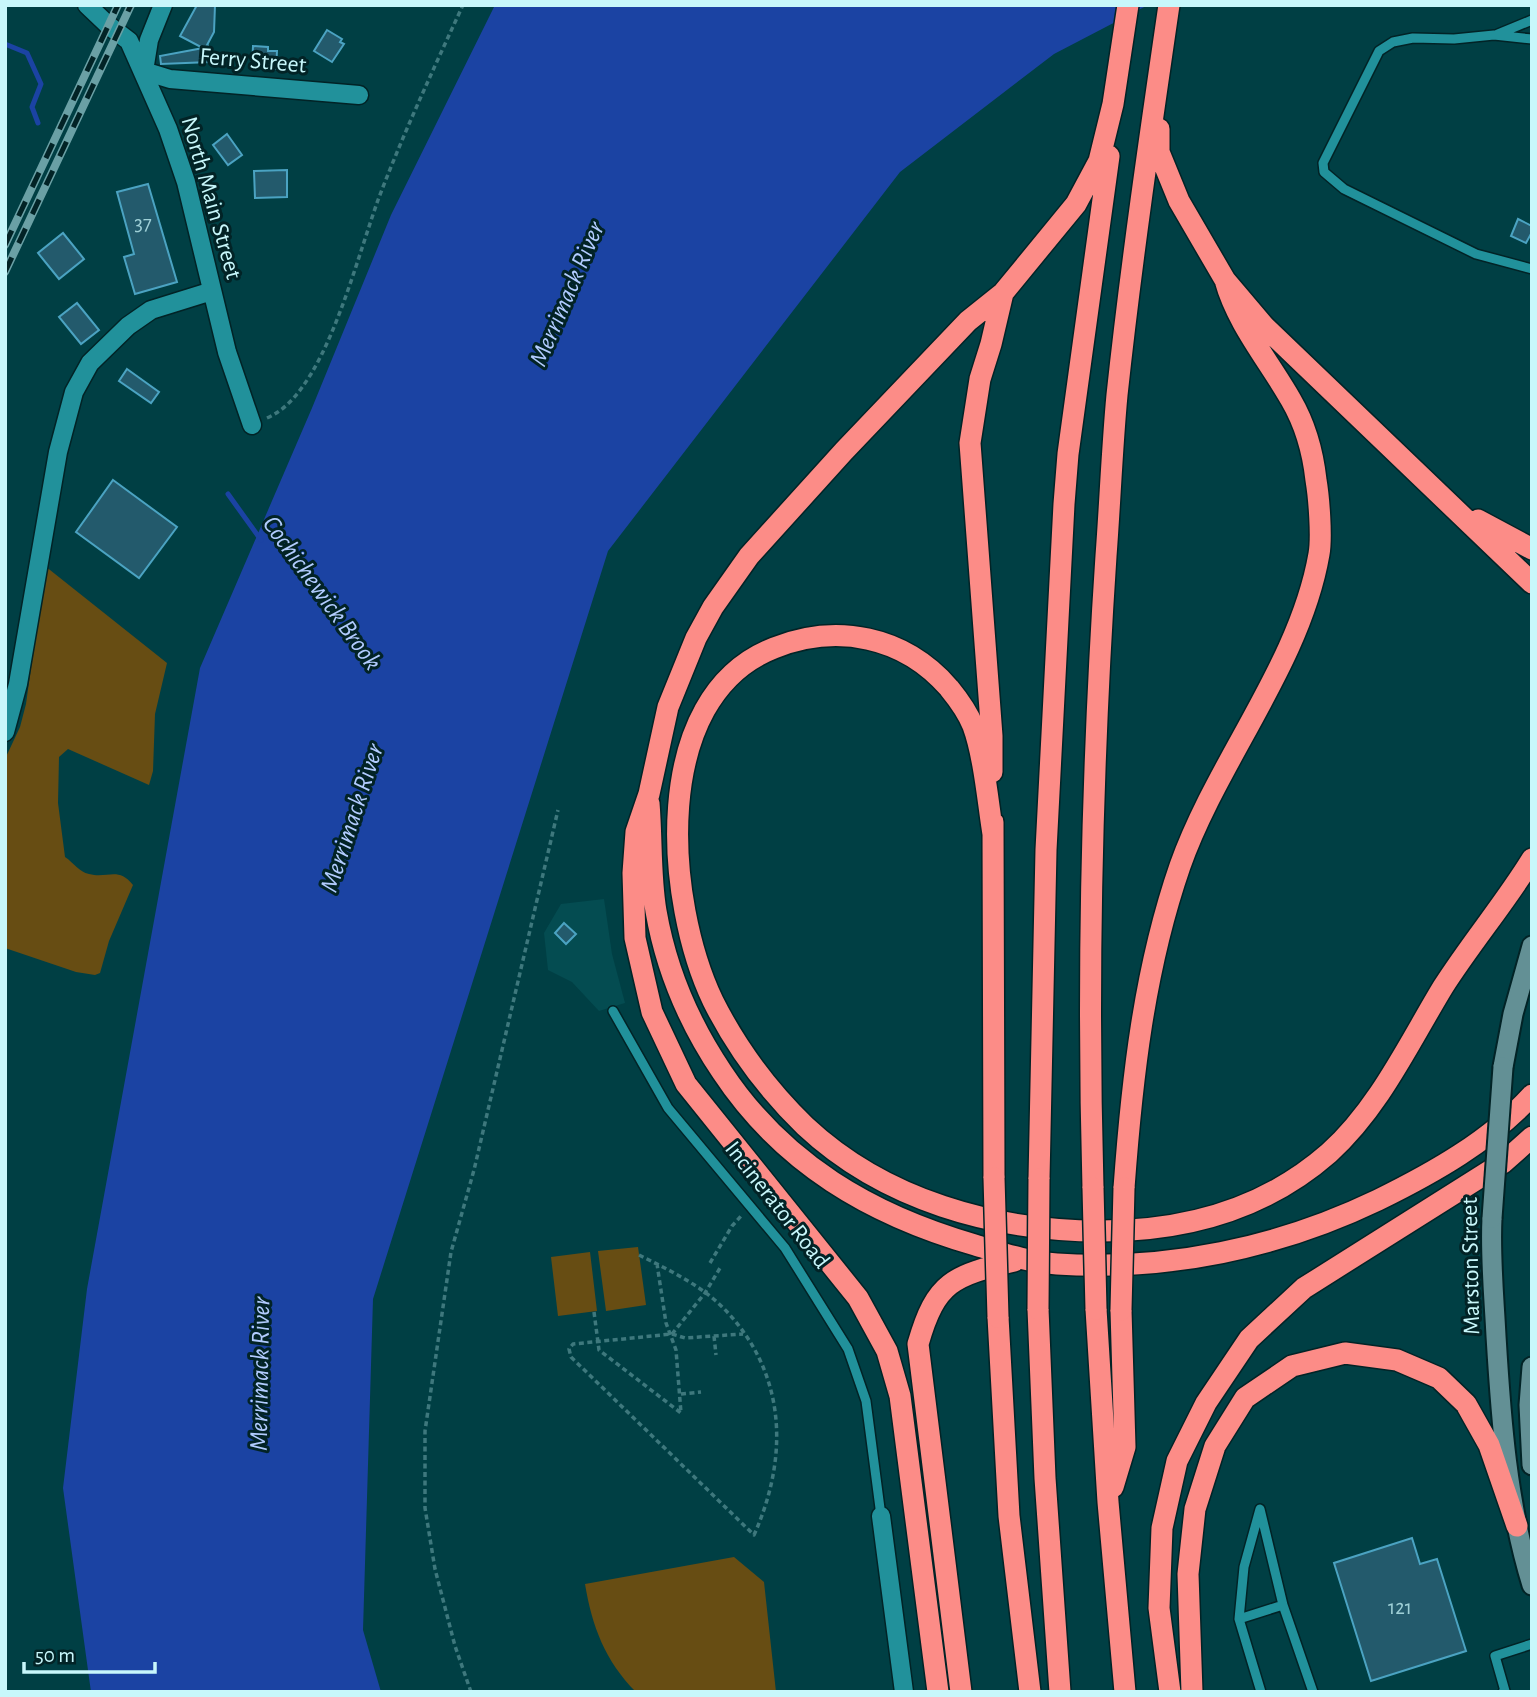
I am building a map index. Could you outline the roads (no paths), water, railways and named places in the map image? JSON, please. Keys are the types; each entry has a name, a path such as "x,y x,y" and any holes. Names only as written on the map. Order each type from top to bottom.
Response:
{"highway":[{"path":"938,1692 900,1396 887,1351 858,1298 686,1084 652,1012 635,938 633,873 636,832 649,794 668,707 696,638 713,607 749,556 968,321 1003,293 1076,204 1099,161 1113,104 1130,5"},
{"path":"1060,1692 1045,1478 1038,1309 1045,864 1068,454 1130,5"},
{"path":"1169,5 1157,89 1159,152 1179,201 1225,280 1264,326 1532,583"},
{"path":"1125,1692 1108,1502 1096,1309 1090,1074 1098,684 1117,397 1143,182 1169,5"},
{"path":"1108,1502 1125,1447 1121,1310 1125,1188 1131,1097 1148,981 1180,866 1225,767 1282,660 1309,598 1320,551 1317,482 1304,430 1293,402 1231,302 1225,280"},
{"path":"1003,293 980,379 970,443 992,736 998,1317 1009,1516 1030,1692"},
{"path":"1451,505 1532,549"},
{"path":"993,834 973,725 956,697 935,672 909,653 879,641 848,635 795,641 769,650 748,662 724,684 708,706 696,730 683,772 678,826 678,854 686,921 712,998 733,1037 780,1100 830,1146 872,1175 913,1195 974,1215 1061,1230 1146,1230 1202,1220 1232,1211 1268,1194 1298,1177 1329,1153 1375,1099 1473,941 1532,859"},
{"path":"649,794 656,910 673,979 705,1044 731,1085 757,1117 805,1163 865,1201 929,1231 1023,1259 1055,1264 1156,1263 1210,1256 1280,1238 1352,1212 1446,1163 1474,1145 1519,1110 1532,1095"},
{"path":"1170,1692 1159,1608 1162,1528 1177,1461 1206,1403 1248,1339 1304,1288 1504,1162 1532,1137"},
{"path":"961,1692 918,1344 927,1314 945,1287 975,1270 1023,1259"},
{"path":"1192,1692 1188,1574 1195,1509 1215,1446 1245,1398 1292,1366 1345,1353 1397,1360 1439,1378 1466,1404 1489,1445 1517,1526"}],"main road":[{"name":"Marston Street","path":"1532,946 1513,1014 1503,1066 1490,1252 1501,1423 1517,1526 1532,1585"},
{"path":"1498,1364 1512,1401 1530,1418"},
{"path":"1532,1367 1532,1465"}],"street":[{"name":"North Main Street","path":"87,5 129,41 168,129 182,169 227,352 252,425"},
{"path":"144,71 149,40 163,5"},
{"name":"Ferry Street","path":"144,71 170,79 359,95"},
{"path":"5,732 18,684 58,452 74,392 90,363 139,318 151,310 212,291"},
{"name":"Incinerator Road","path":"881,1516 904,1692"}],"lane":[{"path":"1494,35 1532,20"},
{"path":"1532,38 1494,35 1413,38 1394,42 1379,51 1323,163 1324,173 1344,189 1476,254 1532,269"},
{"name":"Incinerator Road","path":"613,1012 668,1108 785,1248 848,1349 866,1401 881,1516"},
{"path":"1261,1692 1239,1619 1244,1567 1260,1509 1283,1605 1313,1692"},
{"path":"1239,1619 1283,1605"},
{"path":"1504,1691 1495,1656 1532,1644"}],"water":[{"name":"Merrimack River","path":"495,5 1148,5 1054,54 900,172 608,551 373,1299 363,1630 381,1692 91,1692 63,1488 87,1289 200,668 312,408 391,215"}],"waterway":[{"name":"Cochichewick Brook","path":"5,44 27,53 41,84 32,107 38,123"},
{"name":"Cochichewick Brook","path":"228,494 261,540"}],"railway":[{"path":"5,245 118,5"},
{"path":"5,272 131,5"}]}
